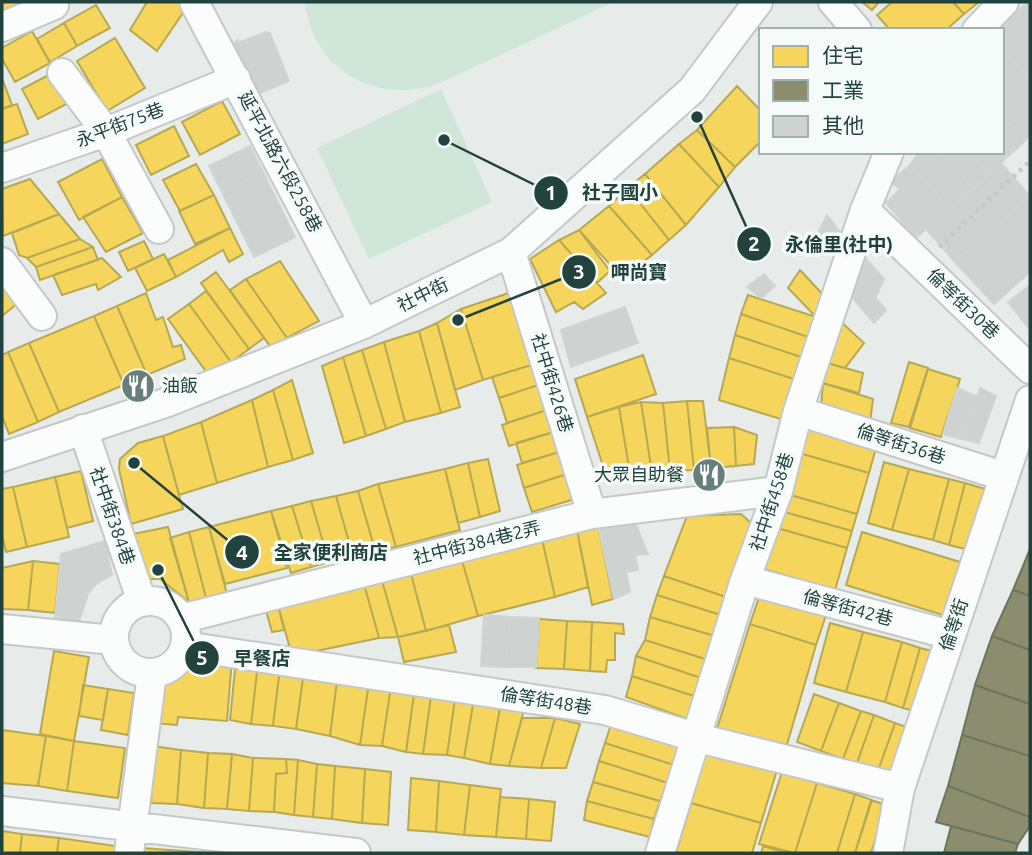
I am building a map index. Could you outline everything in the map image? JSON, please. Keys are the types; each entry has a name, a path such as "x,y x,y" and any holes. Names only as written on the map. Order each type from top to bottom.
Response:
{"street":[{"name":"延平北路六段258巷","path":"194,2 364,324"},
{"name":"社中街","path":"2,457 168,402 364,324 511,252 692,90 758,2"},
{"path":"833,2 855,28"},
{"path":"979,28 1004,2"},
{"path":"2,27 54,5"},
{"path":"62,74 106,132 159,229"},
{"name":"永平街75巷","path":"2,168 106,132 236,79"},
{"name":"社中街458巷","path":"660,853 746,580 778,491 798,411 865,209 888,154"},
{"name":"倫等街30巷","path":"865,209 1030,369"},
{"name":"社中街426巷","path":"511,252 592,514"},
{"path":"2,262 42,316"},
{"name":"倫等街","path":"888,853 900,788 1030,400"},
{"name":"倫等街36巷","path":"798,411 1003,476"},
{"name":"社中街384巷","path":"83,429 142,602"},
{"name":"社中街384巷2弄","path":"183,632 592,514 778,491"},
{"name":"倫等街42巷","path":"746,580 951,635"},
{"path":"159,601 169,606 183,632 173,665 152,673 130,668 116,651 113,640 119,618 126,609 142,602 159,601"},
{"path":"2,629 113,640"},
{"name":"倫等街48巷","path":"183,632 604,710 698,738 900,788"},
{"path":"131,840 152,673"},
{"path":"2,811 131,840 356,853"}],"path":[{"path":"922,264 1030,161"}],"green space":[{"path":"305,2 614,2 438,84 414,89 392,89 370,85 350,76 334,63 320,46 310,26"},
{"path":"441,89 492,202 369,259 317,148"}],"building: 住宅":[{"path":"2,2 24,2 28,14 2,21"},
{"path":"147,2 181,2 187,7 157,51 130,30"},
{"path":"862,2 879,2 872,10"},
{"path":"892,2 953,2 964,14 948,28 888,28 877,15"},
{"path":"953,2 979,2 964,14"},
{"path":"96,5 110,28 77,46 64,23"},
{"path":"64,23 77,46 50,62 37,39"},
{"path":"32,31 50,63 15,82 2,59 2,48"},
{"path":"115,38 145,88 107,111 77,61"},
{"path":"56,71 72,101 38,119 22,89"},
{"path":"2,78 12,105 2,109"},
{"path":"737,86 759,109 759,143 735,167 697,130"},
{"path":"222,101 240,134 200,155 182,122"},
{"path":"17,104 28,134 2,144 2,109"},
{"path":"174,126 189,156 151,175 136,145"},
{"path":"697,130 735,167 719,187 679,144"},
{"path":"679,144 719,187 686,225 645,174"},
{"path":"102,159 122,197 79,220 58,182"},
{"path":"196,164 214,195 180,211 163,180"},
{"path":"645,174 686,225 669,240 628,188"},
{"path":"30,179 59,214 3,236 2,189"},
{"path":"628,188 669,240 652,255 609,206"},
{"path":"214,195 230,228 195,244 179,211"},
{"path":"122,197 143,233 106,252 83,217"},
{"path":"609,206 652,255 622,278 579,230"},
{"path":"59,214 80,239 27,258 19,255 12,233"},
{"path":"230,228 243,254 229,262 223,250 176,277 168,260"},
{"path":"579,230 610,271 597,283 559,240"},
{"path":"80,239 93,247 36,267 27,258"},
{"path":"559,240 606,293 583,309 574,302 556,312 530,259"},
{"path":"144,241 153,259 128,271 119,252"},
{"path":"93,247 98,260 40,280 36,267"},
{"path":"164,254 176,277 147,291 135,268"},
{"path":"102,258 121,277 98,290 96,284 62,295 53,275"},
{"path":"280,261 319,321 287,338 246,279"},
{"path":"800,270 826,298 816,317 788,288"},
{"path":"216,272 264,338 249,349 201,283"},
{"path":"246,279 287,338 272,349 230,290"},
{"path":"2,280 19,302 2,316"},
{"path":"206,291 249,349 231,362 189,304"},
{"path":"515,291 538,363 483,380 461,309"},
{"path":"146,293 156,320 163,317 173,347 181,345 185,359 147,375 117,306"},
{"path":"748,295 816,317 811,338 741,314"},
{"path":"189,304 231,362 210,377 168,319"},
{"path":"117,306 147,375 124,385 94,316"},
{"path":"461,309 483,380 455,390 437,323"},
{"path":"741,314 811,338 804,358 735,335"},
{"path":"94,316 124,385 59,412 29,343"},
{"path":"838,319 864,343 845,368 827,363"},
{"path":"437,323 460,407 441,413 419,331"},
{"path":"419,331 441,413 405,422 384,342"},
{"path":"735,335 804,358 797,380 729,358"},
{"path":"384,342 405,422 386,429 362,350"},
{"path":"29,343 59,412 38,422 8,352"},
{"path":"362,350 386,429 366,436 343,357"},
{"path":"8,352 38,422 9,434 2,416 2,355"},
{"path":"643,355 656,394 587,417 575,379"},
{"path":"343,357 366,436 344,443 322,366"},
{"path":"729,358 797,380 784,420 719,400"},
{"path":"909,362 928,368 909,427 891,423"},
{"path":"538,363 544,383 499,398 492,377"},
{"path":"827,363 863,373 859,393 823,383"},
{"path":"928,369 960,379 941,437 910,428"},
{"path":"292,380 313,453 293,460 273,390"},
{"path":"544,383 553,408 507,423 499,398"},
{"path":"823,383 873,399 870,423 821,408"},
{"path":"273,390 293,460 268,467 252,400"},
{"path":"252,400 268,467 217,483 201,422"},
{"path":"687,401 703,401 711,468 694,470"},
{"path":"687,401 694,470 670,471 663,403"},
{"path":"641,402 663,403 670,471 652,473"},
{"path":"641,402 652,473 630,474 619,407"},
{"path":"619,407 630,474 606,475 587,417"},
{"path":"553,408 560,430 509,446 502,425"},
{"path":"201,422 217,483 179,495 163,436"},
{"path":"734,427 757,435 754,464 736,466"},
{"path":"734,427 736,466 711,468 707,428"},
{"path":"806,428 876,448 869,473 799,453"},
{"path":"560,430 566,450 522,463 516,443"},
{"path":"163,436 183,509 131,524 119,469 120,459 138,443"},
{"path":"566,450 573,472 524,488 517,465"},
{"path":"799,453 869,473 857,514 787,494"},
{"path":"488,459 500,511 480,517 468,463"},
{"path":"884,462 909,469 892,530 868,523"},
{"path":"468,463 480,517 458,523 445,469"},
{"path":"445,469 460,530 396,547 378,484"},
{"path":"909,469 949,479 933,540 892,530"},
{"path":"81,471 93,521 67,528 55,477"},
{"path":"573,472 581,497 532,512 524,488"},
{"path":"55,477 69,537 27,547 13,487"},
{"path":"949,479 965,483 949,545 933,540"},
{"path":"965,483 985,489 969,550 949,545"},
{"path":"378,484 396,547 375,550 358,491"},
{"path":"13,487 27,547 6,552 2,535 2,489"},
{"path":"358,491 375,550 353,556 336,496"},
{"path":"787,494 857,514 852,531 781,511"},
{"path":"336,496 353,556 329,562 311,501"},
{"path":"311,501 329,562 311,567 292,506"},
{"path":"292,506 311,567 291,573 271,511"},
{"path":"271,511 287,568 225,584 209,527"},
{"path":"781,511 852,531 847,548 777,528"},
{"path":"741,514 751,523 726,597 664,576 687,516"},
{"path":"598,525 613,599 592,605 577,530"},
{"path":"168,527 189,602 160,579 144,579 133,534"},
{"path":"209,527 227,594 206,598 189,532"},
{"path":"777,528 847,548 835,590 764,569"},
{"path":"577,530 588,587 555,597 542,539"},
{"path":"189,532 206,598 189,602 170,538"},
{"path":"862,532 960,562 943,615 846,585"},
{"path":"542,539 555,597 478,616 461,557"},
{"path":"461,557 478,616 426,631 410,570"},
{"path":"33,561 28,610 2,609 2,568"},
{"path":"33,561 60,564 55,613 28,610"},
{"path":"410,570 426,631 398,637 381,577"},
{"path":"664,576 726,597 721,615 657,595"},
{"path":"381,577 398,637 379,638 364,584"},
{"path":"364,584 379,638 292,656 278,605"},
{"path":"763,585 829,606 816,645 750,624"},
{"path":"657,595 721,615 715,636 650,617"},
{"path":"278,605 284,630 272,632 265,607"},
{"path":"650,617 715,636 708,660 645,640"},
{"path":"539,619 567,621 564,669 536,668"},
{"path":"567,621 592,622 590,671 564,669"},
{"path":"592,622 623,624 624,634 615,633 615,660 607,660 606,672 590,671"},
{"path":"830,623 863,632 846,692 814,683"},
{"path":"750,624 816,645 786,748 716,732"},
{"path":"449,625 456,652 404,662 398,637"},
{"path":"863,632 902,642 885,702 846,692"},
{"path":"645,640 708,660 701,678 636,656"},
{"path":"902,642 920,648 903,708 885,702"},
{"path":"920,648 940,653 923,713 903,708"},
{"path":"54,651 89,657 74,741 40,734"},
{"path":"194,656 232,659 227,721 178,717 177,725 153,723 156,677 174,671"},
{"path":"636,656 701,678 697,697 632,676"},
{"path":"236,659 258,663 251,724 230,720"},
{"path":"258,663 280,668 273,726 251,724"},
{"path":"280,668 304,671 296,729 273,726"},
{"path":"304,671 338,673 330,736 296,729"},
{"path":"338,673 369,682 360,745 330,736"},
{"path":"632,676 697,697 690,720 626,697"},
{"path":"369,682 391,686 382,746 360,745"},
{"path":"83,685 108,689 103,720 79,716"},
{"path":"391,686 415,687 406,752 382,746"},
{"path":"415,687 432,689 423,754 406,752"},
{"path":"108,689 134,693 128,735 101,730"},
{"path":"432,689 456,692 447,755 423,754"},
{"path":"456,692 475,693 464,758 447,755"},
{"path":"475,693 501,702 490,764 464,758"},
{"path":"814,694 839,703 821,751 797,742"},
{"path":"501,702 526,702 509,766 490,764"},
{"path":"839,703 861,711 843,759 821,751"},
{"path":"861,711 874,715 857,763 843,759"},
{"path":"874,715 895,723 878,771 857,763"},
{"path":"522,718 555,718 541,768 509,766"},
{"path":"555,718 580,724 566,768 541,768"},
{"path":"613,718 681,740 674,765 605,743"},
{"path":"895,723 912,729 895,777 878,771"},
{"path":"2,730 46,736 38,786 2,783"},
{"path":"46,736 74,741 67,791 38,786"},
{"path":"74,741 125,748 118,798 67,791"},
{"path":"605,743 674,765 668,783 599,761"},
{"path":"153,746 181,750 177,804 151,803"},
{"path":"707,749 777,770 761,823 691,803"},
{"path":"181,750 208,753 204,808 177,804"},
{"path":"208,753 232,754 227,809 204,808"},
{"path":"232,754 253,758 249,811 227,809"},
{"path":"253,758 286,759 287,773 276,774 274,812 249,811"},
{"path":"286,759 298,760 294,815 274,812 276,774 287,773"},
{"path":"298,760 317,764 313,817 294,815"},
{"path":"599,761 668,783 660,801 593,782"},
{"path":"317,764 335,766 332,819 313,817"},
{"path":"335,766 365,769 362,823 332,819"},
{"path":"365,769 391,772 388,825 362,823"},
{"path":"782,772 817,783 795,853 759,844"},
{"path":"411,778 439,781 436,832 408,830"},
{"path":"439,781 470,785 464,835 436,832"},
{"path":"593,782 660,801 654,819 587,801"},
{"path":"817,783 855,794 837,853 795,853"},
{"path":"470,785 501,789 496,837 464,835"},
{"path":"855,794 872,800 855,853 837,853"},
{"path":"500,797 529,799 526,839 496,837"},
{"path":"529,799 555,802 551,841 526,839"},
{"path":"871,800 886,805 871,853 855,853"},
{"path":"587,801 654,819 650,837 584,820"},
{"path":"691,803 761,823 752,853 676,853"},
{"path":"2,831 22,834 20,853 2,853"},
{"path":"22,834 59,838 57,853 20,853"},
{"path":"59,838 123,847 123,853 57,853"},
{"path":"763,846 787,853 761,853"},
{"path":"142,848 210,853 141,853"}],"building: 工業":[{"path":"1030,549 1030,596 1013,590"},
{"path":"1013,590 1030,596 1030,650 992,636"},
{"path":"992,636 1030,650 1030,704 975,685"},
{"path":"975,685 1030,704 1030,756 962,735"},
{"path":"962,735 1030,756 1030,817 948,786"},
{"path":"948,786 1030,817 1030,826 1018,844 936,822"},
{"path":"951,826 1018,844 1015,853 944,853"}],"building: 其他":[{"path":"1030,2 1030,13 1023,6"},
{"path":"1023,6 1030,13 1030,79 1004,52 1004,28 1001,28"},
{"path":"266,32 270,33 289,81 255,95 231,47 238,40 238,43"},
{"path":"1004,52 1030,79 1030,135 1026,140 1004,118"},
{"path":"1004,118 1026,140 1007,157 1004,154"},
{"path":"250,146 263,172 222,192 209,166"},
{"path":"918,154 941,154 975,189 950,208 909,166"},
{"path":"941,154 971,154 990,174 975,189"},
{"path":"971,154 1004,154 1007,157 990,174"},
{"path":"1001,163 1030,196 955,262 926,229"},
{"path":"909,166 950,208 916,238 886,203 900,189 890,182"},
{"path":"263,172 295,237 254,257 222,192"},
{"path":"1030,196 1030,272 994,304 955,262"},
{"path":"827,215 841,233 834,252 818,233"},
{"path":"858,250 884,279 876,297 851,269"},
{"path":"851,269 886,310 874,323 845,288"},
{"path":"764,274 775,286 761,298 747,287"},
{"path":"1030,285 1030,330 1008,302"},
{"path":"625,307 638,343 571,367 561,330"},
{"path":"957,388 976,396 961,439 943,434"},
{"path":"980,388 996,396 979,443 963,439"},
{"path":"634,520 648,554 635,555 638,570 626,572 630,592 614,599 598,525"},
{"path":"105,541 112,575 96,584 88,594 79,622 55,619 61,554"},
{"path":"484,615 510,617 505,667 481,666"},
{"path":"511,617 539,618 536,667 505,667"}],"place":[{"name":"永倫里(社中)","path":"697,117"},
{"name":"社子國小","path":"444,140"},
{"name":"呷尚寶","path":"458,320"},
{"name":"油飯","path":"138,386"},
{"name":"全家便利商店","path":"134,463"},
{"name":"大眾自助餐","path":"709,475"},
{"name":"早餐店","path":"158,570"}]}
